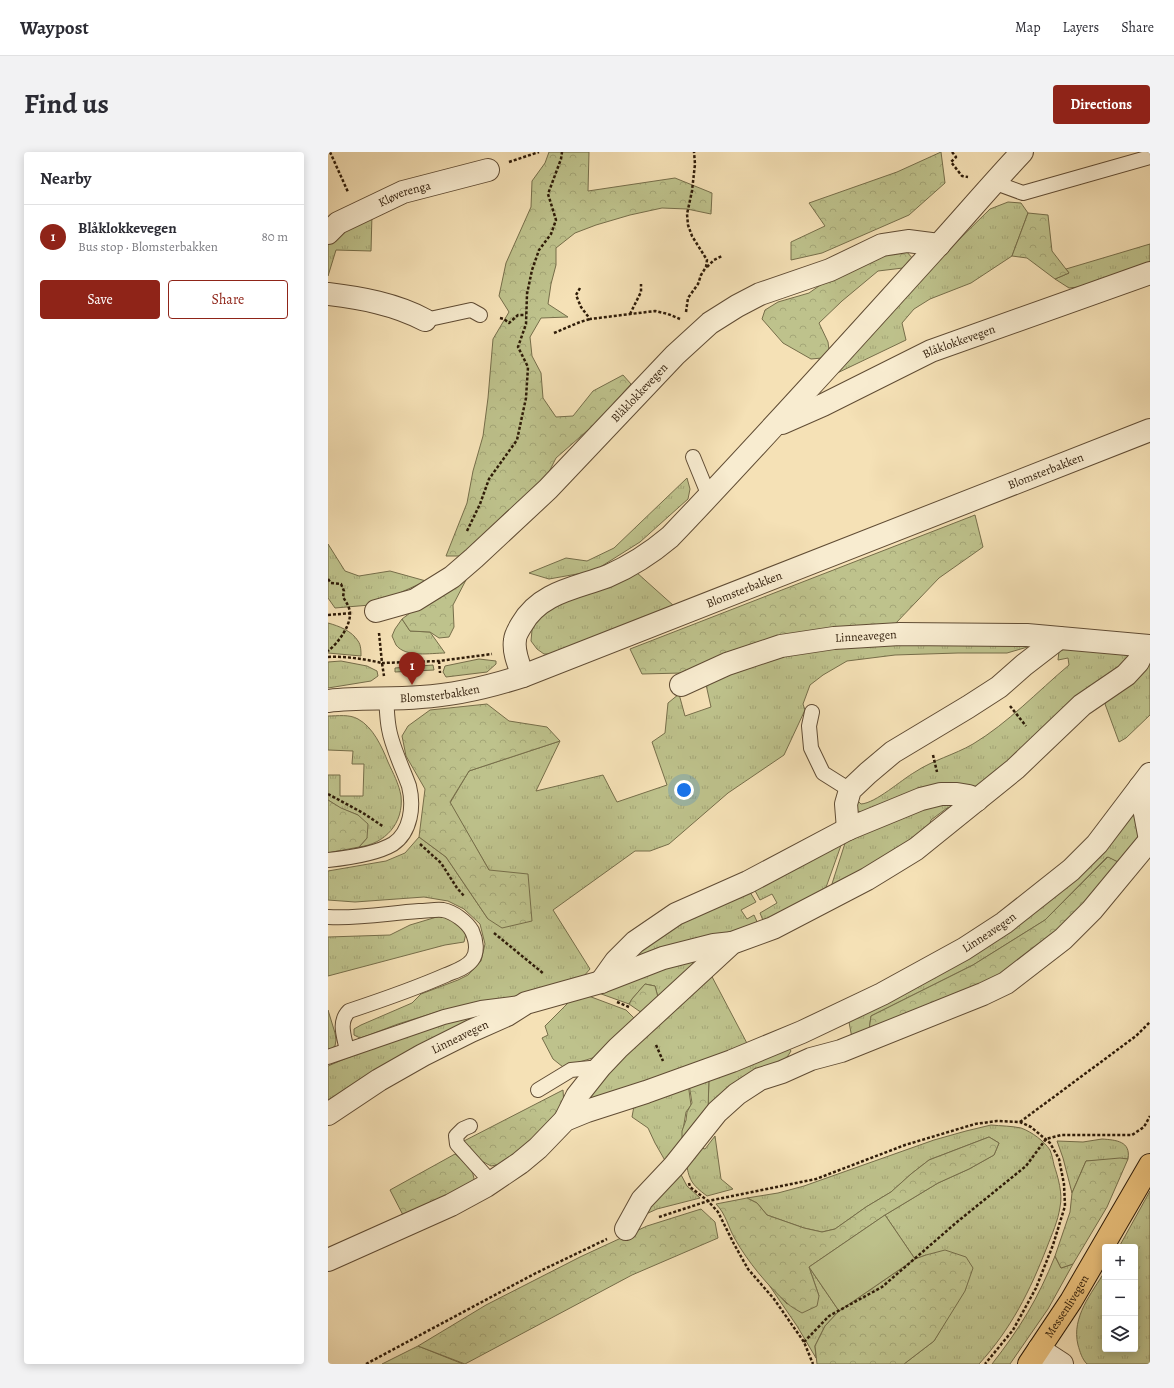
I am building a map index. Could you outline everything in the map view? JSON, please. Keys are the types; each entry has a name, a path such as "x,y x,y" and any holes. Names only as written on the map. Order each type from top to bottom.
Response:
{"main road":[{"name":"Messenlivegen","path":"1034,1356 1071,1301 1150,1164"}],"street":[{"name":"Blåklokkevegen","path":"523,676 515,652 515,640 525,618 535,606 555,594 608,576 627,567 653,552 670,537 775,426 939,245 993,182 1022,152"},
{"name":"Kløverenga","path":"328,233 338,223 403,192 488,170"},
{"name":"Blåklokkevegen","path":"376,611 415,600 452,576 474,558 548,489 675,355 693,326 717,319 760,294 830,270 882,245 908,241 939,245"},
{"name":"Blåklokkevegen","path":"775,426 823,405 931,351 1150,273"},
{"path":"328,294 346,296 392,306 411,312 425,320"},
{"name":"Blomsterbakken","path":"328,701 344,699 421,697 459,693 496,685 523,676 1150,430"},
{"name":"Linneavegen","path":"328,1114 379,1080 423,1055 470,1031 507,1015 526,1003 601,982 663,958 714,945 732,943 773,928 867,879 916,849 1015,769 1082,705 1126,675 1138,662 1148,646 1027,635 900,634 834,638 781,646 727,664 681,685"},
{"path":"848,829 846,804 850,790 893,752 999,687 1024,665 1059,638"},
{"name":"Linneavegen","path":"626,1230 642,1200 674,1166 717,1112 737,1094 760,1079 782,1072 811,1059 841,1051 983,994 1006,983 1063,939 1092,910 1150,840 1145,781"},
{"name":"Linneavegen","path":"565,1120 587,1111 732,1062 802,1032 882,994 964,949 1004,923 1071,870 1097,844 1145,781"},
{"path":"601,982 616,961 635,942 676,914 748,882 848,829 921,799 941,794 969,796 977,800"},
{"name":"Linneavegen","path":"328,1260 451,1205 492,1182 538,1148 565,1120 577,1096 600,1067 618,1048 732,943"},
{"path":"802,1032 811,1059"},
{"path":"1034,1356 1062,1364"}],"lane":[{"path":"993,182 1023,193 1150,157"},
{"path":"425,320 471,310 480,315"},
{"path":"693,457 709,496"},
{"path":"328,860 370,852 393,844 405,832 410,817 411,805 409,788 389,730 386,699"},
{"path":"812,712 809,726 811,748 817,761 823,773 850,790"},
{"path":"328,917 344,918 397,912 444,910 454,914 464,921 472,930 475,940 476,954 472,961 465,966 429,982 349,1011 344,1016 342,1025 347,1050"},
{"path":"328,1057 444,1017 481,1008 526,1003"},
{"path":"538,1090 571,1070 600,1067"},
{"path":"470,1126 463,1129 456,1136 457,1144 492,1182"}],"path":[{"path":"330,152 345,185"},
{"path":"488,170 539,152"},
{"path":"464,537 480,504 489,480 517,440 526,398 528,367 518,347 526,324 528,294 532,270 539,250 551,234 556,220 548,194 561,159 562,152"},
{"path":"694,152 695,164 692,191 687,214 688,225 692,236 707,260 706,267"},
{"path":"952,152 956,157 951,162 962,176"},
{"path":"693,326 688,298 698,284 706,267 714,260 722,256"},
{"path":"630,314 641,292 640,284"},
{"path":"580,288 576,295 581,307 590,319"},
{"path":"480,315 486,310 489,310 498,318 504,319 509,323 518,315 526,315"},
{"path":"554,334 590,319 655,311 668,314 693,326"},
{"path":"328,579 331,583 341,584 344,591 343,597 348,604 350,613 348,622 342,634 335,645 328,651"},
{"path":"376,611 382,663"},
{"path":"328,657 341,657 382,663 439,661 515,652"},
{"path":"1013,711 1030,731"},
{"path":"927,732 935,767 939,776 948,786 951,794"},
{"path":"1020,1122 1136,1036 1150,1022"},
{"path":"804,1342 829,1316 882,1287 957,1222 1026,1166 1046,1139 1061,1135 1132,1135 1144,1127 1150,1116"},
{"path":"366,1364 536,1273 626,1230 708,1201 816,1179 905,1144 975,1124 997,1121 1020,1122 1031,1127 1046,1139 1059,1159 1064,1184 1065,1206 1053,1246 1036,1288 1013,1330 985,1364"},
{"path":"708,1201 718,1212 748,1269 774,1299 804,1342 813,1364"}],"green space":[{"path":"549,152 589,152 588,191 675,178 712,193 711,214 687,209 662,208 630,215 575,233 556,248 556,265 548,304 568,317 541,318 530,337 532,356 541,373 543,398 556,417 573,416 593,391 623,375 631,384 596,423 556,458 546,478 502,516 465,556 446,556 467,503 473,471 483,436 493,339 509,312 499,296 506,263 531,207 532,181 545,163"},
{"path":"941,152 945,183 909,215 822,253 791,260 791,242 825,226 809,203 897,172"},
{"path":"1008,202 1021,203 1028,213 1012,256 971,283 930,299 914,309 902,323 906,340 831,376 932,266 990,209"},
{"path":"1028,213 1048,215 1052,251 1069,273 1055,279 1027,258 1012,256"},
{"path":"372,214 371,251 336,250 328,276 328,237"},
{"path":"1150,244 1150,265 1088,286 1069,288 1055,279 1069,273 1066,269"},
{"path":"906,251 914,260 903,268 878,271 842,301 819,323 828,342 829,350 822,358 811,359 783,343 762,319 765,310 778,302 809,293 842,270 871,257"},
{"path":"687,478 690,489 688,499 640,542 594,571 549,579 529,573 566,558 587,561 614,548"},
{"path":"975,515 983,547 939,578 895,624 682,673 642,674 630,649"},
{"path":"328,544 345,571 359,576 390,571 426,581 370,605 335,608 328,598"},
{"path":"636,572 674,606 553,654 544,654 537,649 531,641 532,630 537,620 551,606"},
{"path":"467,578 453,605 454,627 449,637 439,638 430,632 410,631 402,619 418,607"},
{"path":"402,619 410,631 430,632 445,653 419,654 406,652 400,649 396,645 392,636"},
{"path":"328,623 345,629 355,637 360,644 361,656 328,653"},
{"path":"874,639 1031,646 1007,653 895,655 847,661 823,675 810,685 803,704 805,710 784,755 728,793 669,844 650,851 635,851 553,910 590,969 577,984 532,997 440,1011 360,1038 354,1035 354,1029 361,1025 412,1003 421,994 468,975 481,961 485,944 480,924 464,909 448,901 424,897 355,902 328,900 328,871 386,861 405,853 419,837 446,857 488,919 489,870 450,803 469,771 560,741 536,791 603,775 617,802 667,785 652,742 665,733 668,703 679,694 685,716 711,707 705,680 751,661"},
{"path":"1071,647 1134,653 1118,673 978,791 863,812 856,811 857,800 861,804 874,800 922,768 973,744 998,727 1069,665 1068,658 1058,660 1059,651"},
{"path":"479,659 496,661 496,664 487,672 446,677 443,672 445,666"},
{"path":"341,661 367,666 377,671 378,676 371,681 328,688 328,662"},
{"path":"1150,661 1150,715 1126,738 1119,742 1105,704"},
{"path":"433,665 434,670 395,672 395,668"},
{"path":"487,704 509,721 547,727 560,741 469,771 450,802 489,870 528,874 532,921 502,928 488,919 446,857 419,837 425,789 406,756 402,736 408,726 430,710"},
{"path":"328,716 351,716 358,719 368,727 373,732 380,744 394,774 401,796 399,815 391,830 385,837 377,842 359,847 367,838 358,815 340,808 328,800 328,775 340,775 340,796 363,796 364,764 352,764 353,751 328,750"},
{"path":"328,800 341,808 358,815 368,824 367,838 359,847 328,853"},
{"path":"956,801 953,808 947,808 931,820 928,830 830,890 847,837 888,818"},
{"path":"1135,815 1141,840 1122,864 1107,857 1045,920 973,965 871,1016 869,1030 852,1038 848,1017 929,975 1127,817"},
{"path":"844,837 824,893 764,923 760,913 777,903 772,894 760,900 752,885"},
{"path":"1108,857 1122,864 1084,908 1000,980 869,1030 871,1016 973,965 1045,920"},
{"path":"747,887 756,902 741,910 747,919 754,915 759,926 641,962 630,953 644,941"},
{"path":"440,916 457,920 466,933 464,942 445,945 328,976 328,937 390,935 410,925"},
{"path":"705,954 659,1001 655,986 645,984 629,1004 593,991"},
{"path":"709,971 750,1049 587,1103 582,1091"},
{"path":"645,984 655,986 659,1001 642,1013 629,1004"},
{"path":"586,995 626,1010 636,1020 599,1056 563,1067 553,1059 542,1038 548,1035 545,1026 575,996"},
{"path":"328,1010 336,1040 335,1046 328,1051"},
{"path":"488,1012 328,1106 328,1066 403,1034"},
{"path":"788,1047 791,1051 784,1062 708,1111 709,1077"},
{"path":"709,1077 708,1111 682,1144 682,1131 687,1112 692,1103 689,1084"},
{"path":"688,1083 691,1105 686,1112 682,1145 667,1164 648,1128 632,1117 634,1106"},
{"path":"563,1090 564,1105 551,1127 507,1163 491,1166 478,1159 462,1142"},
{"path":"991,1125 1021,1128 1041,1140 1050,1150 1058,1180 1061,1202 1058,1217 1041,1263 1019,1309 1001,1337 979,1364 904,1364 934,1341 948,1317 926,1255 915,1259 885,1215 938,1183 969,1169 994,1155 999,1143 989,1137 929,1160 891,1192 866,1207 835,1229 822,1232 804,1228 767,1215 757,1203 747,1198 778,1193 804,1186 934,1140"},
{"path":"715,1136 721,1179 733,1189 707,1196 694,1185 688,1173 686,1161 695,1146 705,1149"},
{"path":"989,1137 999,1143 994,1155 969,1169 938,1183 885,1215 809,1267 819,1296 817,1306 802,1313 787,1303 758,1273 740,1248 727,1221 716,1204 747,1198 757,1203 767,1215 804,1228 822,1232 835,1229 866,1207 891,1192 929,1160"},
{"path":"1102,1139 1117,1141 1125,1145 1127,1148 1128,1159 1086,1161 1072,1193 1057,1141 1083,1142"},
{"path":"455,1154 466,1163 471,1170 474,1183 404,1217 390,1190"},
{"path":"1120,1158 1128,1159 1107,1207 1073,1264 1061,1268 1055,1256 1070,1212 1072,1193 1086,1161"},
{"path":"678,1169 687,1186 700,1198 657,1209 646,1214 645,1202"},
{"path":"1150,1191 1150,1364 1087,1364 1080,1353 1077,1325 1084,1306 1102,1276 1102,1352 1138,1352 1138,1244 1121,1244"},
{"path":"701,1209 715,1222 718,1238 632,1275 465,1364 418,1346 486,1305 580,1257 647,1226"},
{"path":"885,1215 915,1259 839,1311 809,1267"},
{"path":"945,1250 966,1257 973,1268 965,1291 934,1341 904,1364 817,1364 815,1346 825,1326 839,1311 915,1259"},
{"path":"1055,1256 1061,1268 1073,1264 1048,1309 1010,1364 992,1364 1028,1313 1049,1272"},
{"path":"809,1267 839,1311 825,1326 815,1346 816,1358 797,1326 767,1282 787,1304 819,1296"},
{"path":"418,1346 463,1364 382,1364"}],"place":[{"name":"Blåklokkevegen","path":"412,685"}]}
